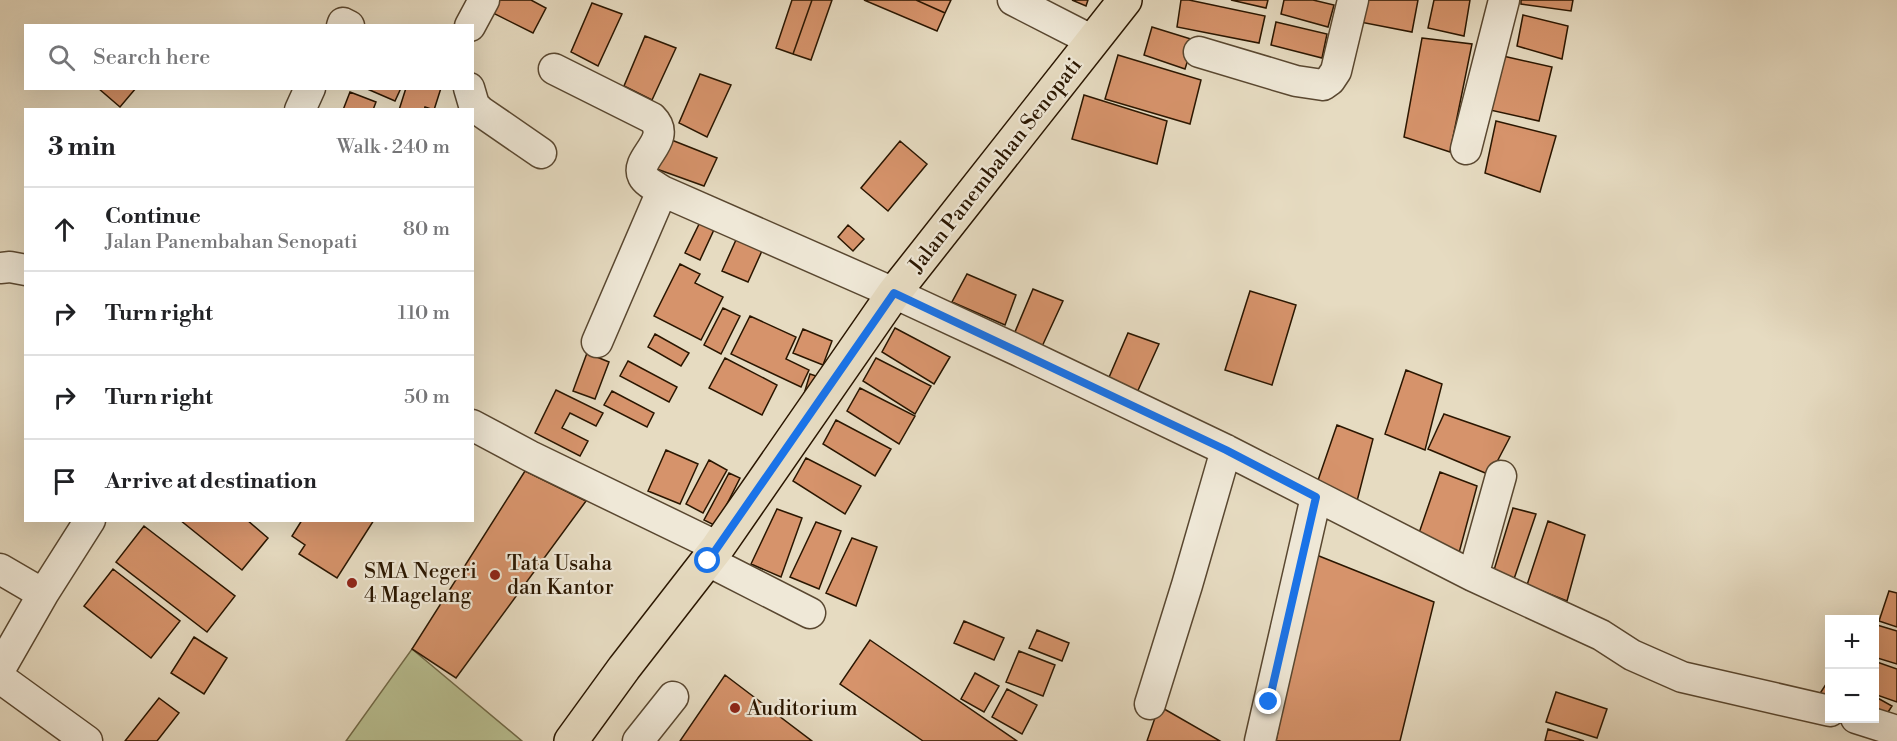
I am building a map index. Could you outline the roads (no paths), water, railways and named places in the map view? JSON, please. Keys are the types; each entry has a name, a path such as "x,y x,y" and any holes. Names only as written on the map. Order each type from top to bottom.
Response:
{"main road":[{"name":"Jalan Panembahan Senopati","path":"572,741 624,668 713,554 894,293 1125,0"}],"street":[{"path":"471,24 484,0"},
{"path":"1013,0 1093,41"},
{"path":"1199,52 1296,81 1323,85 1336,71 1353,0"},
{"path":"1466,149 1504,0"},
{"path":"554,69 652,118 657,123 659,132 657,140 641,173 644,178 662,191 894,293 1226,450 1473,576 1601,635 1632,655 1682,677 1825,710"},
{"path":"301,108 309,90"},
{"path":"470,90 474,105 480,111 541,153"},
{"path":"597,342 662,191"},
{"path":"0,268 24,270"},
{"path":"474,426 713,554 810,613"},
{"path":"1150,704 1226,450"},
{"path":"1473,576 1501,476"},
{"path":"1260,741 1316,497"},
{"path":"0,669 43,594 89,522"},
{"path":"0,569 43,594"},
{"path":"0,678 87,741"},
{"path":"638,741 673,698"},
{"path":"1872,723 1897,731"}],"place":[{"name":"Tata Usaha dan Kantor","path":"495,575"},
{"name":"SMA Negeri 4 Magelang","path":"352,583"},
{"name":"Auditorium","path":"735,708"}]}
